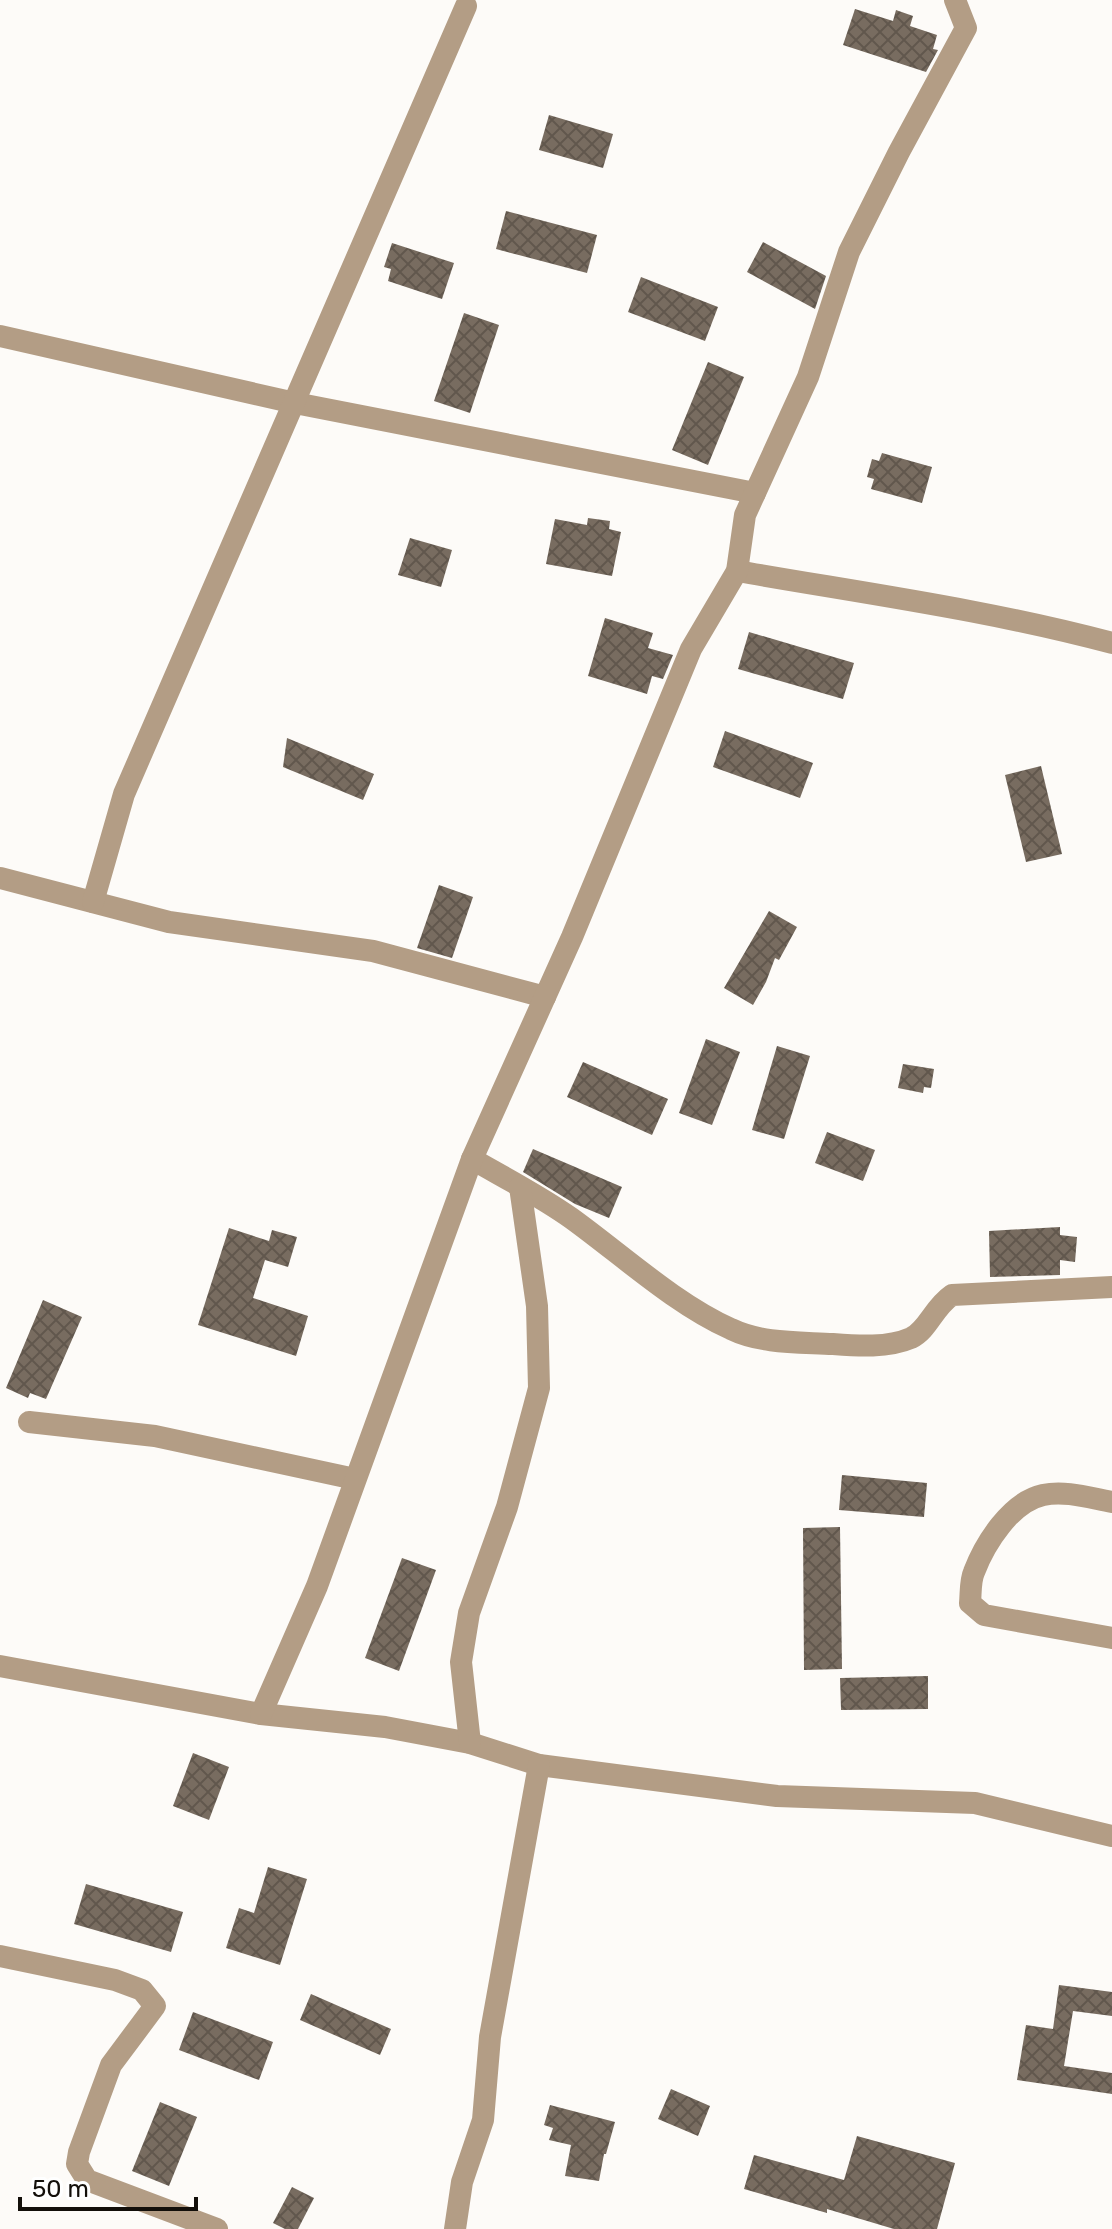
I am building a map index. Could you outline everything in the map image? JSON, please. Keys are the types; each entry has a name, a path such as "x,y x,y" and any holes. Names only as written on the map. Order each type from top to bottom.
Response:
{"street":[{"path":"261,1714 317,1586 472,1159 545,997 691,649 737,571 745,515 808,377 849,252 966,28 955,0"},
{"path":"93,902 124,794 466,6"},
{"path":"0,336 295,403 755,493"},
{"path":"737,571 1012,621 1112,643"},
{"path":"0,878 169,922 373,951 545,997"},
{"path":"472,1159 569,1216 693,1307 732,1330 771,1341 853,1345 897,1343 915,1336 925,1327 934,1311 952,1295 1112,1287"},
{"path":"470,1743 461,1662 469,1613 507,1507 539,1388 537,1306 520,1187"},
{"path":"29,1422 155,1436 355,1479"},
{"path":"1112,1502 1069,1494 1043,1495 1027,1502 1009,1516 986,1547 972,1575 970,1603 984,1615 1112,1638"},
{"path":"0,1666 261,1714 385,1727 470,1743 539,1765 777,1796 975,1803 1112,1836"},
{"path":"455,2229 462,2182 483,2120 490,2037 539,1765"},
{"path":"0,1956 115,1980 142,1990 155,2006 111,2065 77,2164 87,2180 217,2229"}],"building":[{"path":"855,9 893,21 896,10 913,16 910,26 937,35 933,49 938,50 926,72 843,45"},
{"path":"549,115 613,134 603,168 539,150"},
{"path":"506,211 597,235 587,273 496,249"},
{"path":"763,242 826,276 815,309 747,272"},
{"path":"392,243 454,263 442,299 388,281 391,269 384,267"},
{"path":"641,277 718,307 705,341 628,312"},
{"path":"464,313 499,325 470,413 434,401"},
{"path":"708,362 744,377 708,465 672,450"},
{"path":"882,453 932,467 922,503 871,489 874,479 867,477 872,459 879,461"},
{"path":"588,518 610,521 609,529 621,532 612,576 546,564 555,519 587,525"},
{"path":"410,538 452,550 441,587 398,575"},
{"path":"605,618 653,633 648,648 673,655 663,679 652,676 647,694 588,676"},
{"path":"749,632 854,663 843,699 738,669"},
{"path":"725,731 813,763 800,798 713,767"},
{"path":"287,738 374,774 363,800 283,767"},
{"path":"1041,766 1062,854 1026,862 1005,775"},
{"path":"439,885 473,897 452,958 417,948"},
{"path":"769,911 797,927 779,960 775,958 753,1005 724,988"},
{"path":"706,1039 740,1052 712,1125 679,1113"},
{"path":"777,1046 810,1056 784,1139 752,1130"},
{"path":"583,1062 668,1099 652,1135 567,1097"},
{"path":"903,1064 934,1069 931,1088 924,1087 923,1093 898,1088"},
{"path":"827,1132 875,1150 863,1181 815,1163"},
{"path":"533,1149 622,1187 609,1218 575,1204 523,1172"},
{"path":"1060,1227 1060,1235 1077,1237 1075,1262 1060,1260 1060,1275 990,1277 989,1231"},
{"path":"229,1228 269,1241 272,1230 297,1237 288,1267 265,1260 253,1298 308,1316 296,1356 198,1325"},
{"path":"43,1300 82,1317 46,1399 30,1393 28,1398 6,1388"},
{"path":"842,1475 927,1483 924,1517 839,1510"},
{"path":"840,1527 842,1669 804,1670 803,1528"},
{"path":"402,1558 436,1570 399,1671 365,1658"},
{"path":"928,1676 928,1709 841,1710 840,1678"},
{"path":"193,1753 229,1767 209,1820 173,1806"},
{"path":"268,1867 307,1879 280,1965 226,1948 239,1908 254,1913"},
{"path":"86,1884 183,1912 171,1952 74,1924"},
{"path":"1059,1985 1112,1992 1112,2016 1073,2011 1064,2066 1112,2073 1112,2094 1017,2080 1026,2025 1053,2029"},
{"path":"311,1994 391,2029 380,2055 300,2020"},
{"path":"193,2012 273,2042 259,2080 179,2050"},
{"path":"671,2089 710,2106 698,2136 658,2119"},
{"path":"160,2102 197,2117 169,2186 132,2171"},
{"path":"550,2105 615,2122 599,2181 565,2176 571,2145 549,2140 553,2128 544,2125"},
{"path":"857,2136 955,2163 937,2229 894,2229 744,2189 754,2155 844,2180"},
{"path":"292,2187 314,2198 298,2229 285,2229 273,2223"}]}
